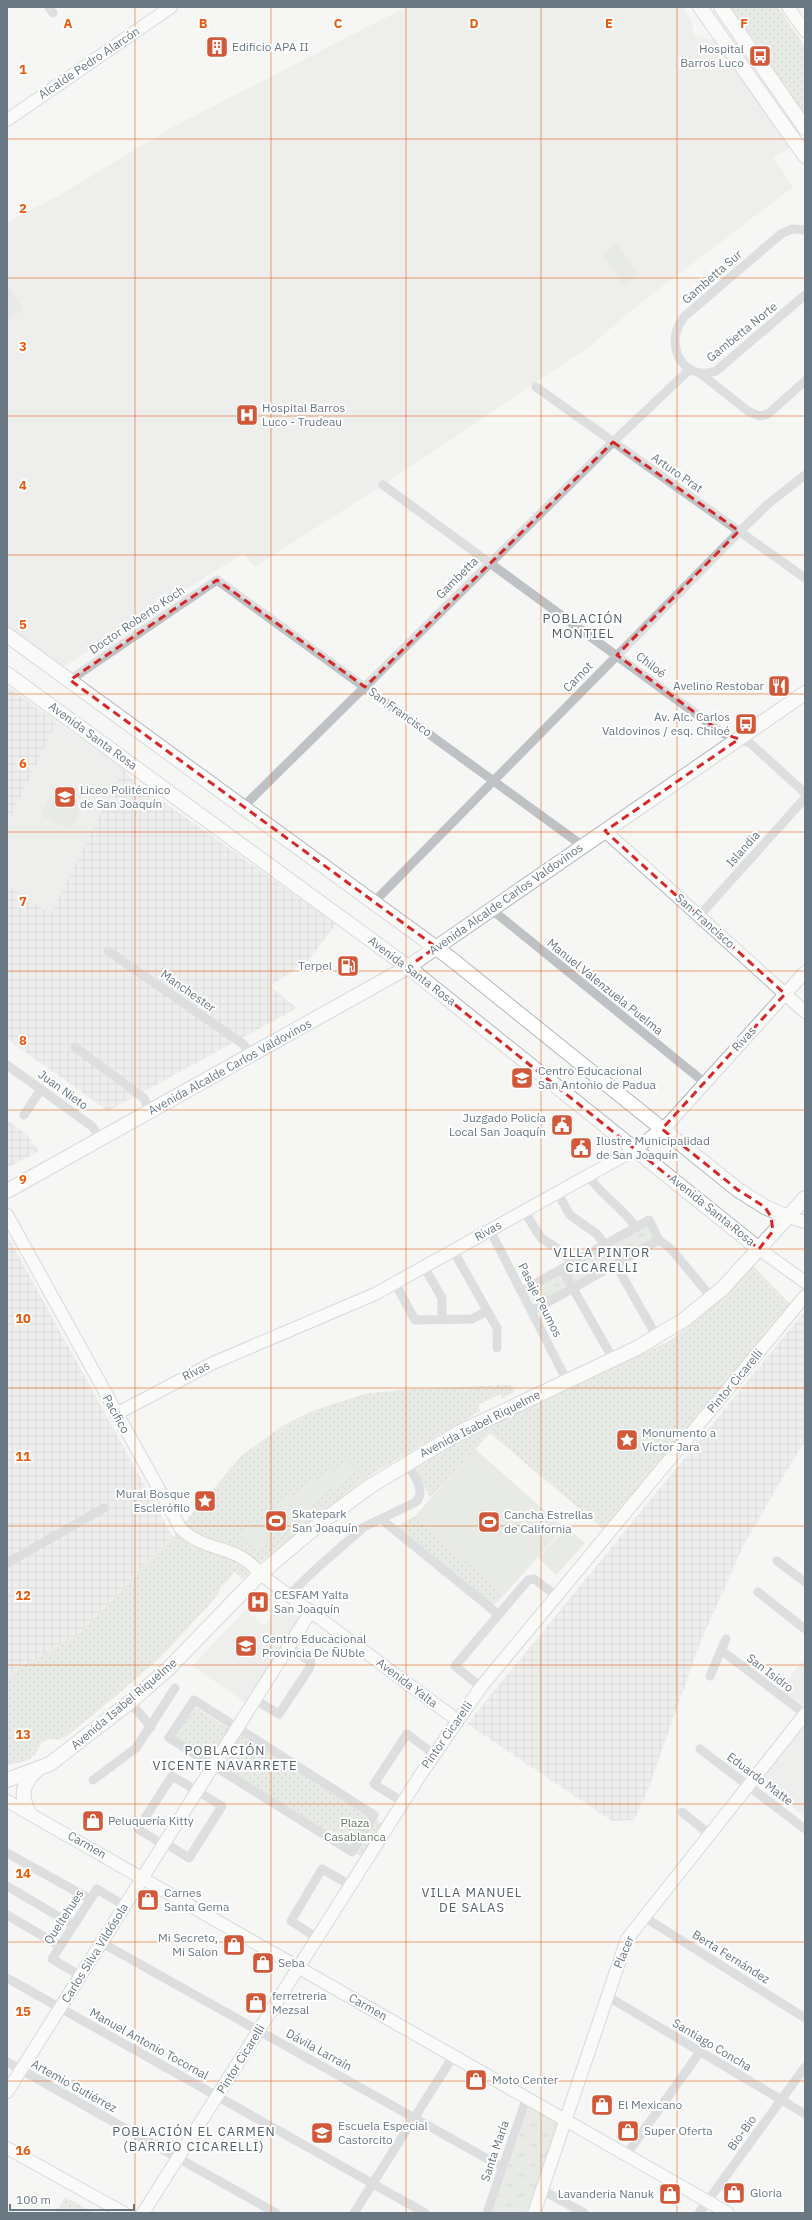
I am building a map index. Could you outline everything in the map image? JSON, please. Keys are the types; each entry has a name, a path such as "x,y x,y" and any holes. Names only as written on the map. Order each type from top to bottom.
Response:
{"main road":[{"path":"700,7 805,156"},
{"path":"721,7 805,128"},
{"path":"7,636 375,901 436,948 738,1190 765,1207 788,1217"},
{"name":"Avenida Santa Rosa","path":"7,674 408,967 759,1249"},
{"name":"Avenida Alcalde Carlos Valdovinos","path":"7,1191 408,967 805,693"},
{"name":"Avenida Isabel Riquelme","path":"7,1780 37,1770 56,1759 130,1702 168,1669 260,1574 323,1521 406,1462 460,1432 657,1337 685,1319 712,1298 805,1198"},
{"path":"765,1207 772,1220 773,1231 770,1237"},
{"path":"28,1811 23,1792 29,1778 37,1770"}],"street":[{"name":"Alcalde Pedro Alarcón","path":"7,120 171,7"},
{"path":"788,7 805,31"},
{"name":"Gambetta Sur","path":"690,369 679,356 674,343 675,332 683,318 781,234 792,229 805,230"},
{"name":"Gambetta Norte","path":"690,369 701,374 712,373 722,367 805,295"},
{"name":"Gambetta","path":"244,806 613,442 690,369"},
{"path":"701,374 748,411 759,416 768,414 805,381"},
{"name":"Arturo Prat","path":"536,387 805,578"},
{"name":"Carnot","path":"375,901 739,531 768,504 805,475"},
{"name":"Chiloé","path":"383,484 724,734 750,744 805,793"},
{"name":"San Francisco","path":"217,580 583,846"},
{"name":"Doctor Roberto Koch","path":"70,680 217,580"},
{"name":"Islandia","path":"699,916 805,798"},
{"name":"San Francisco","path":"605,831 805,1012"},
{"name":"Manuel Valenzuela Puelma","path":"491,909 704,1082"},
{"name":"Manchester","path":"108,951 243,1044 251,1055"},
{"name":"Rivas","path":"116,1414 170,1384 220,1360 374,1294 636,1149 662,1129 805,972"},
{"path":"75,1047 144,1098 150,1111"},
{"name":"Juan Nieto","path":"7,1065 93,1127 100,1139"},
{"path":"24,1115 41,1089"},
{"path":"588,1175 601,1193 629,1216 636,1228"},
{"path":"556,1192 570,1215 597,1234 605,1245"},
{"path":"524,1211 541,1238 560,1250 572,1264"},
{"name":"Pacifico","path":"7,1215 181,1529 196,1542 238,1554 246,1559 260,1574"},
{"path":"788,1217 805,1222"},
{"path":"522,1291 649,1220 659,1240 671,1248 712,1298"},
{"name":"Pasaje Peumos","path":"490,1230 567,1381"},
{"path":"532,1311 659,1240"},
{"name":"Avenida Santa Rosa","path":"759,1249 805,1282"},
{"path":"453,1250 497,1328 497,1348"},
{"path":"616,1264 657,1337"},
{"path":"424,1267 442,1298 442,1320"},
{"path":"562,1268 613,1359"},
{"path":"395,1283 415,1320 472,1319 487,1311"},
{"name":"Pintor Cicarelli","path":"143,2213 403,1802 457,1720 481,1687 805,1296"},
{"path":"289,1596 349,1538 364,1527 419,1498 421,1488 406,1462"},
{"path":"7,1563 104,1508"},
{"path":"381,1519 498,1614"},
{"path":"777,1561 805,1582"},
{"name":"Avenida Yalta","path":"260,1574 457,1720"},
{"path":"481,1687 455,1666 498,1614 528,1580 534,1579 557,1596"},
{"path":"758,1592 805,1629"},
{"name":"Carlos Silva Vildósola","path":"7,2092 311,1611"},
{"path":"710,1676 726,1639"},
{"path":"255,1700 279,1714 310,1669 311,1662 289,1647"},
{"name":"San Isidro","path":"721,1650 805,1714"},
{"path":"93,1780 136,1748 175,1688"},
{"path":"194,1700 374,1815 352,1852 214,1765 169,1738 194,1700"},
{"path":"130,1702 151,1727"},
{"name":"Placer","path":"534,2213 627,1939 805,1714"},
{"path":"403,1802 374,1784 407,1734 434,1754"},
{"name":"Eduardo Matte","path":"700,1749 805,1829"},
{"path":"172,1776 222,1806 189,1858 165,1844 138,1829 172,1776"},
{"name":"Carmen","path":"7,1801 28,1811 728,2213"},
{"path":"682,1812 710,1834"},
{"path":"7,1853 90,1899"},
{"path":"317,1938 291,1921 322,1869 350,1886"},
{"path":"7,1886 73,1925"},
{"name":"Queltehues","path":"81,1976 52,1959 73,1925 97,1889 125,1906"},
{"path":"7,1915 60,1946"},
{"name":"Berta Fernández","path":"644,1917 805,2018"},
{"name":"Dávila Larraín","path":"102,1943 502,2167"},
{"name":"Manuel Antonio Tocornal","path":"7,1978 426,2213"},
{"name":"Santiago Concha","path":"607,1996 805,2114"},
{"path":"626,2155 700,2052"},
{"path":"354,2213 454,2055"},
{"name":"Artemio Gutiérrez","path":"7,2062 276,2213"},
{"name":"Bio-Bio","path":"699,2213 805,2067"},
{"name":"Santa María","path":"487,2213 527,2097"},
{"path":"7,2148 124,2213"},
{"path":"542,2190 584,2213"}],"highlighted area":[{"path":"613,442 739,531 617,655 724,734 739,739 605,831 785,994 662,1129 738,1190 765,1207 771,1217 773,1231 759,1249 408,967 436,947 70,680 217,580 365,687"}],"shaded area":[{"name":"Hospital Barros Luco - Trudeau","path":"406,7 682,7 692,21 693,35 718,41 790,147 773,158 793,187 633,309 590,346 383,485 254,567 244,553 63,667 7,627 7,222 60,195 167,130"},
{"path":"7,686 57,722 7,825"},
{"name":"Liceo Politécnico de San Joaquín","path":"57,722 123,769 50,915 7,884 7,825"},
{"path":"123,769 134,781 336,924 307,962 270,986 297,1008 108,1111 7,1039 7,884 50,914"},
{"path":"7,1120 26,1134 39,1151 7,1168"},
{"path":"7,1235 173,1537 148,1563 141,1567 142,1569 80,1633 7,1676"},
{"path":"805,1311 805,1443 796,1455 744,1544 700,1643 649,1787 634,1820 612,1821 467,1724"},
{"name":"Centro Educacional Provincia De ÑUble","path":"280,1605 300,1617 245,1702 192,1666 246,1609 264,1626"},
{"path":"805,1658 805,1710 779,1690"},
{"path":"805,1724 805,1816 760,1781"}],"green space":[{"path":"729,7 778,7 805,47 805,117"},
{"path":"617,244 639,275 624,286 602,254"},
{"path":"7,285 23,310 7,320"},
{"path":"50,795 81,810 71,830 40,815"},
{"path":"648,1223 657,1239 536,1306 527,1290"},
{"path":"753,1266 791,1305 603,1529 490,1433 430,1498 415,1466 452,1443 673,1339"},
{"path":"511,1385 515,1392 502,1398 500,1394 478,1405 480,1411 369,1476 262,1560 243,1579 235,1572 220,1588 218,1595 162,1656 117,1695 67,1736 57,1740 49,1739 41,1743 35,1754 28,1760 7,1765 7,1676 80,1633 142,1569 141,1567 167,1544 242,1455 284,1425 315,1410 364,1394 408,1389"},
{"name":"Cancha Estrellas de California","path":"475,1449 564,1528 504,1595 415,1516"},
{"name":"Skatepark San Joaquín","path":"350,1461 355,1466 350,1473 256,1551 241,1537 304,1486"},
{"path":"415,1516 504,1595 493,1606 397,1526"},
{"path":"567,1527 585,1543 556,1575 538,1558"},
{"name":"Plaza Casablanca","path":"193,1706 383,1824 362,1857 211,1759 172,1738"},
{"path":"529,2106 558,2123 528,2213 492,2213"},
{"path":"65,2197 94,2213 55,2213"}],"place":[{"name":"Edificio APA II","path":"217,47"},
{"name":"Hospital Barros Luco","path":"760,56"},
{"name":"Hospital Barros Luco - Trudeau","path":"247,415"},
{"name":"Avelino Restobar","path":"779,686"},
{"name":"Av. Alc. Carlos Valdovinos / esq. Chiloé","path":"746,724"},
{"name":"Liceo Politécnico de San Joaquín","path":"65,797"},
{"name":"Terpel","path":"348,966"},
{"name":"Centro Educacional San Antonio de Padua","path":"522,1078"},
{"name":"Juzgado Policía Local San Joaquín","path":"562,1125"},
{"name":"Ilustre Municipalidad de San Joaquín","path":"581,1148"},
{"name":"Monumento a Víctor Jara","path":"627,1440"},
{"name":"Mural Bosque Esclerófilo","path":"205,1501"},
{"name":"Skatepark San Joaquín","path":"276,1521"},
{"name":"Cancha Estrellas de California","path":"489,1522"},
{"name":"CESFAM Yalta San Joaquín","path":"258,1602"},
{"name":"Centro Educacional Provincia De ÑUble","path":"246,1646"},
{"name":"Peluquería Kitty","path":"93,1821"},
{"name":"Carnes Santa Gema","path":"148,1900"},
{"name":"Mi Secreto, Mi Salon","path":"234,1945"},
{"name":"Seba","path":"263,1963"},
{"name":"ferretreria Mezsal","path":"256,2003"},
{"name":"Moto Center","path":"476,2080"},
{"name":"El Mexicano","path":"602,2105"},
{"name":"Super Oferta","path":"628,2131"},
{"name":"Escuela Especial Castorcito","path":"322,2133"},
{"name":"Gloria","path":"734,2193"},
{"name":"Lavanderia Nanuk","path":"670,2194"}],"district":[{"name":"POBLACIÓN MONTIEL","path":"583,626"},
{"name":"VILLA PINTOR CICARELLI","path":"602,1260"},
{"name":"POBLACIÓN VICENTE NAVARRETE","path":"225,1758"},
{"name":"VILLA MANUEL DE SALAS","path":"472,1900"},
{"name":"POBLACIÓN EL CARMEN (BARRIO CICARELLI)","path":"194,2138"}]}
